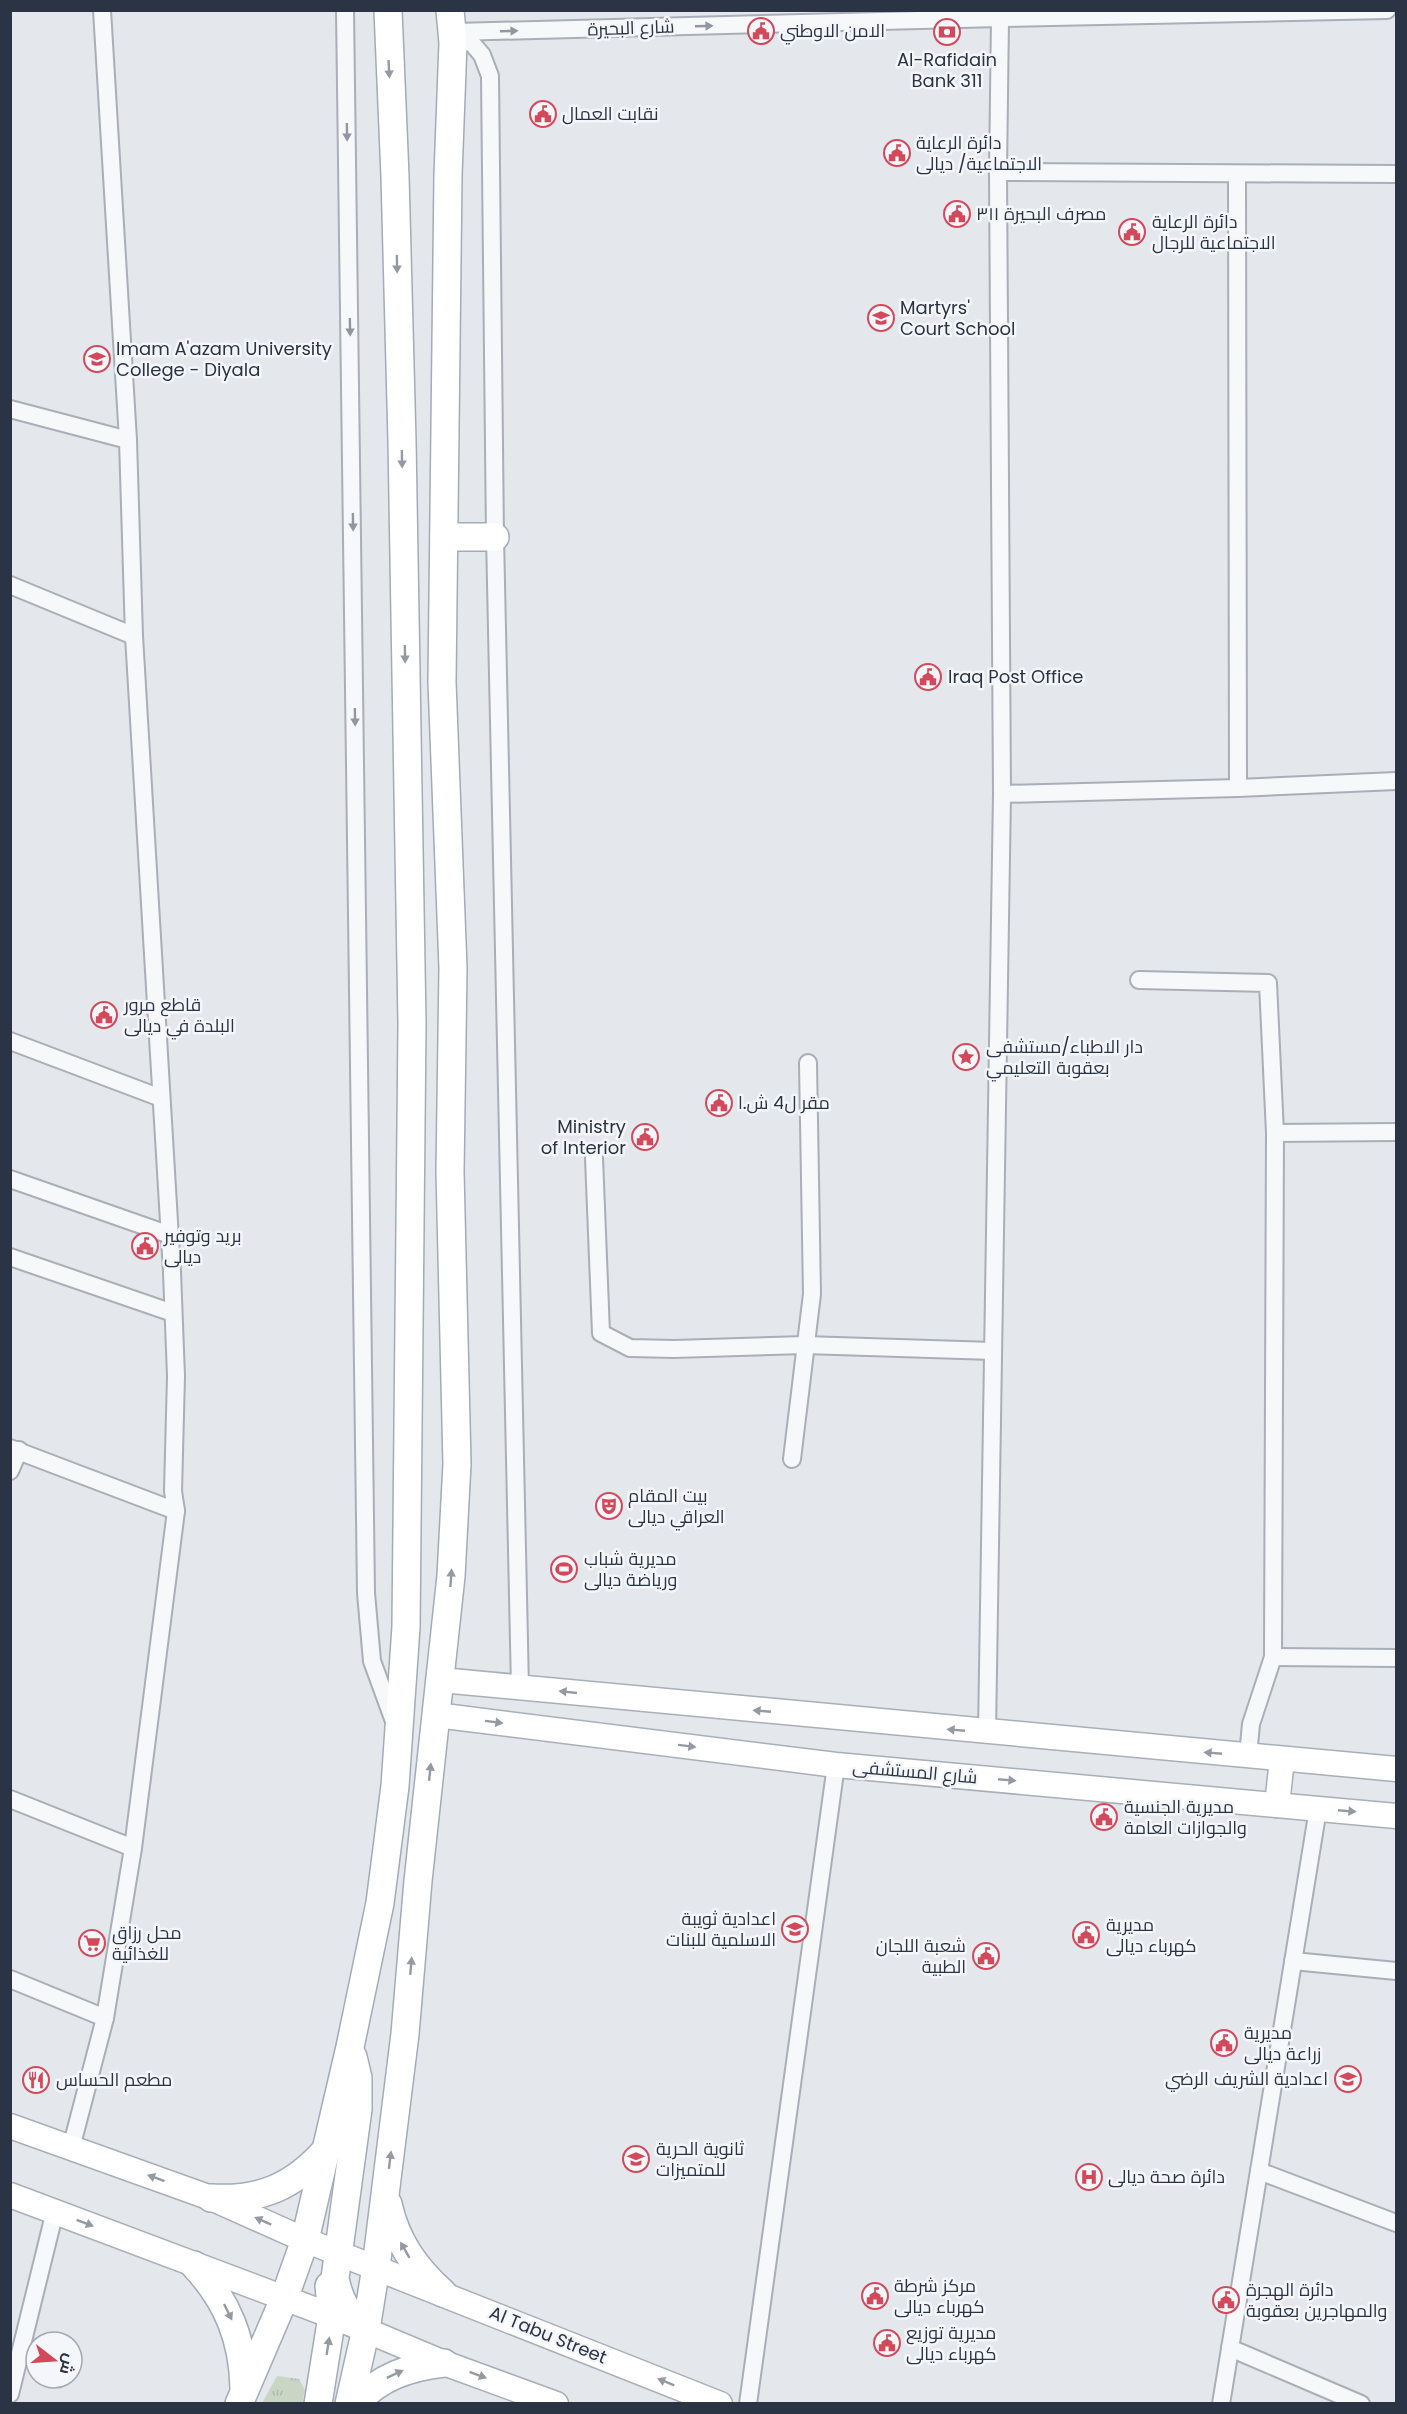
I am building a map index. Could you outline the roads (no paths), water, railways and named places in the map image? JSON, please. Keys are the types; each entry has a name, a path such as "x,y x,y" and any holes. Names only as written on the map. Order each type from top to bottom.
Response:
{"main road":[{"path":"241,2398 284,2299 305,2240 350,2047 380,1903 395,1786 406,1627 412,1024 402,441 388,10"},
{"path":"349,2403 366,2330 376,2267 405,2034 418,1881 451,1576 457,1464 450,1172 453,968 442,682 451,29"},
{"path":"444,537 495,537"},
{"path":"350,2047 358,2078 358,2109 335,2272 337,2290 348,2313 366,2330"},
{"path":"211,2198 233,2199 275,2190 303,2173 326,2151"},
{"path":"386,2196 391,2219 411,2260 442,2293"},
{"path":"305,2240 314,2251 326,2275 333,2316 318,2403"},
{"path":"194,2265 210,2282 233,2323 240,2346 241,2398"},
{"path":"355,2403 380,2382 400,2372 422,2365 444,2363"}],"street":[{"path":"71,2148 105,2018 133,1848 176,1511 173,1491 176,1376 170,1235 134,636 128,440 102,10"},
{"path":"345,10 366,1593 372,1661 399,1733"},
{"name":"شارع البحيرة","path":"451,29 1242,11 1387,10"},
{"path":"987,1733 1002,794 999,18"},
{"path":"451,29 471,42 482,55 490,76 495,537 520,1688"},
{"path":"998,172 1396,174"},
{"path":"1237,174 1238,788"},
{"path":"10,409 128,440"},
{"path":"10,585 134,636"},
{"path":"1002,794 1396,781"},
{"path":"1139,980 1268,983 1275,1133 1273,1657 1251,1725 1248,1756"},
{"path":"10,1041 161,1098"},
{"path":"792,1459 812,1294 808,1063"},
{"path":"1275,1133 1396,1132"},
{"path":"594,1158 602,1333 630,1348 805,1345 993,1351"},
{"path":"10,1179 170,1235"},
{"path":"10,1257 173,1313"},
{"path":"10,1472 15,1449 176,1511"},
{"path":"1273,1657 1396,1658"},
{"path":"441,1680 987,1733 1396,1769"},
{"path":"612,1737 600,1727 598,1711 602,1704 617,1697"},
{"name":"شارع المستشفى","path":"436,1715 836,1765 1396,1815"},
{"path":"1277,1804 1282,1759"},
{"path":"748,2403 836,1765"},
{"path":"10,1799 133,1848"},
{"path":"1221,2403 1318,1809"},
{"path":"1293,1960 1396,1971"},
{"path":"10,1979 105,2018"},
{"name":"Al Tabu Street","path":"10,2126 211,2198 305,2240 720,2403"},
{"path":"1259,2171 1396,2223"},
{"path":"10,2195 333,2316 444,2363 556,2403"},
{"path":"12,2385 55,2211"},
{"path":"1230,2348 1361,2403"}],"place":[{"name":"الامن الاوطني","path":"761,31"},
{"name":"Al-Rafidain Bank 311","path":"947,32"},
{"name":"نقابت العمال","path":"543,114"},
{"name":"دائرة الرعاية الاجتماعية/ ديالى","path":"897,153"},
{"name":"مصرف البحيرة ٣١١","path":"957,214"},
{"name":"دائرة الرعاية الاجتماعية للرجال","path":"1132,232"},
{"name":"Martyrs' Court School","path":"881,318"},
{"name":"Imam A'azam University College - Diyala","path":"97,359"},
{"name":"Iraq Post Office","path":"928,677"},
{"name":"قاطع مرور البلدة في ديالى","path":"104,1015"},
{"name":"دار الاطباء/مستشفى بعقوبة التعليمي","path":"966,1057"},
{"name":"مقر ل4 ش.ا","path":"719,1103"},
{"name":"Ministry of Interior","path":"645,1137"},
{"name":"بريد وتوفير ديالى","path":"145,1246"},
{"name":"بيت المقام العراقي ديالى","path":"609,1506"},
{"name":"مديرية شباب ورياضة ديالى","path":"564,1569"},
{"name":"مديرية الجنسية والجوازات العامة","path":"1104,1817"},
{"name":"اعدادية ثويبة الاسلمية للبنات","path":"795,1929"},
{"name":"مديرية كهرباء ديالى","path":"1086,1935"},
{"name":"محل رزاق للغذائية","path":"92,1943"},
{"name":"شعبة اللجان الطبية","path":"986,1956"},
{"name":"مديرية زراعة ديالى","path":"1224,2043"},
{"name":"اعدادية الشريف الرضي","path":"1348,2079"},
{"name":"مطعم الحساس","path":"36,2080"},
{"name":"ثانوية الحرية للمتميزات","path":"636,2159"},
{"name":"دائرة صحة ديالى","path":"1089,2177"},
{"name":"مركز شرطة كهرباء ديالى","path":"875,2296"},
{"name":"دائرة الهجرة والمهاجرين بعقوبة","path":"1226,2300"},
{"name":"مديرية توزيع كهرباء ديالى","path":"887,2343"}]}
